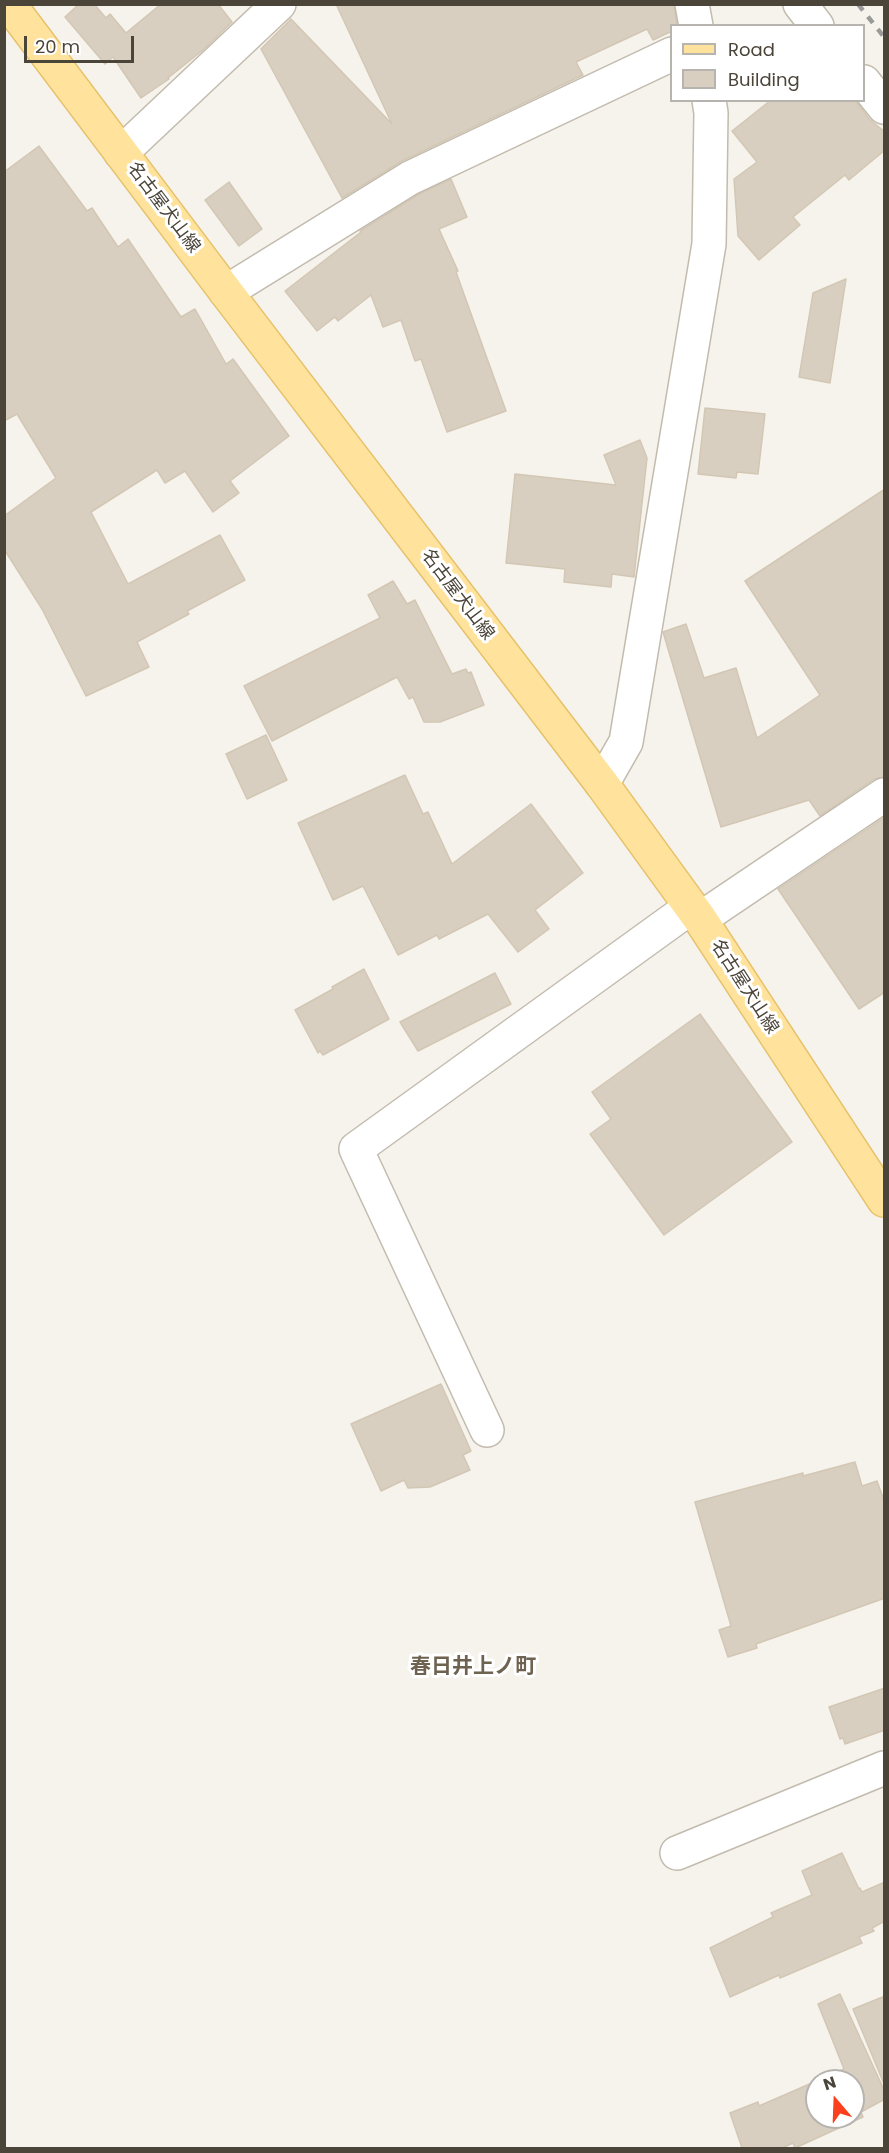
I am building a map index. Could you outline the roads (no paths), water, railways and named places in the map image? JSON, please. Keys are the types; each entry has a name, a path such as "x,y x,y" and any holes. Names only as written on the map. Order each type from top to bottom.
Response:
{"main road":[{"name":"名古屋犬山線","path":"9,4 225,292 602,784 696,913 885,1200"}],"street":[{"path":"121,153 279,4"},
{"path":"692,4 696,24"},
{"path":"800,4 816,24"},
{"path":"225,292 410,178 670,55"},
{"path":"865,83 885,107"},
{"path":"602,784 626,742 709,244 709,102"},
{"path":"487,1430 356,1149 696,913 885,795"},
{"path":"677,1853 885,1768"}],"railway":[{"path":"858,4 884,37"}],"district":[{"name":"春日井上ノ町","path":"473,1668"}]}
